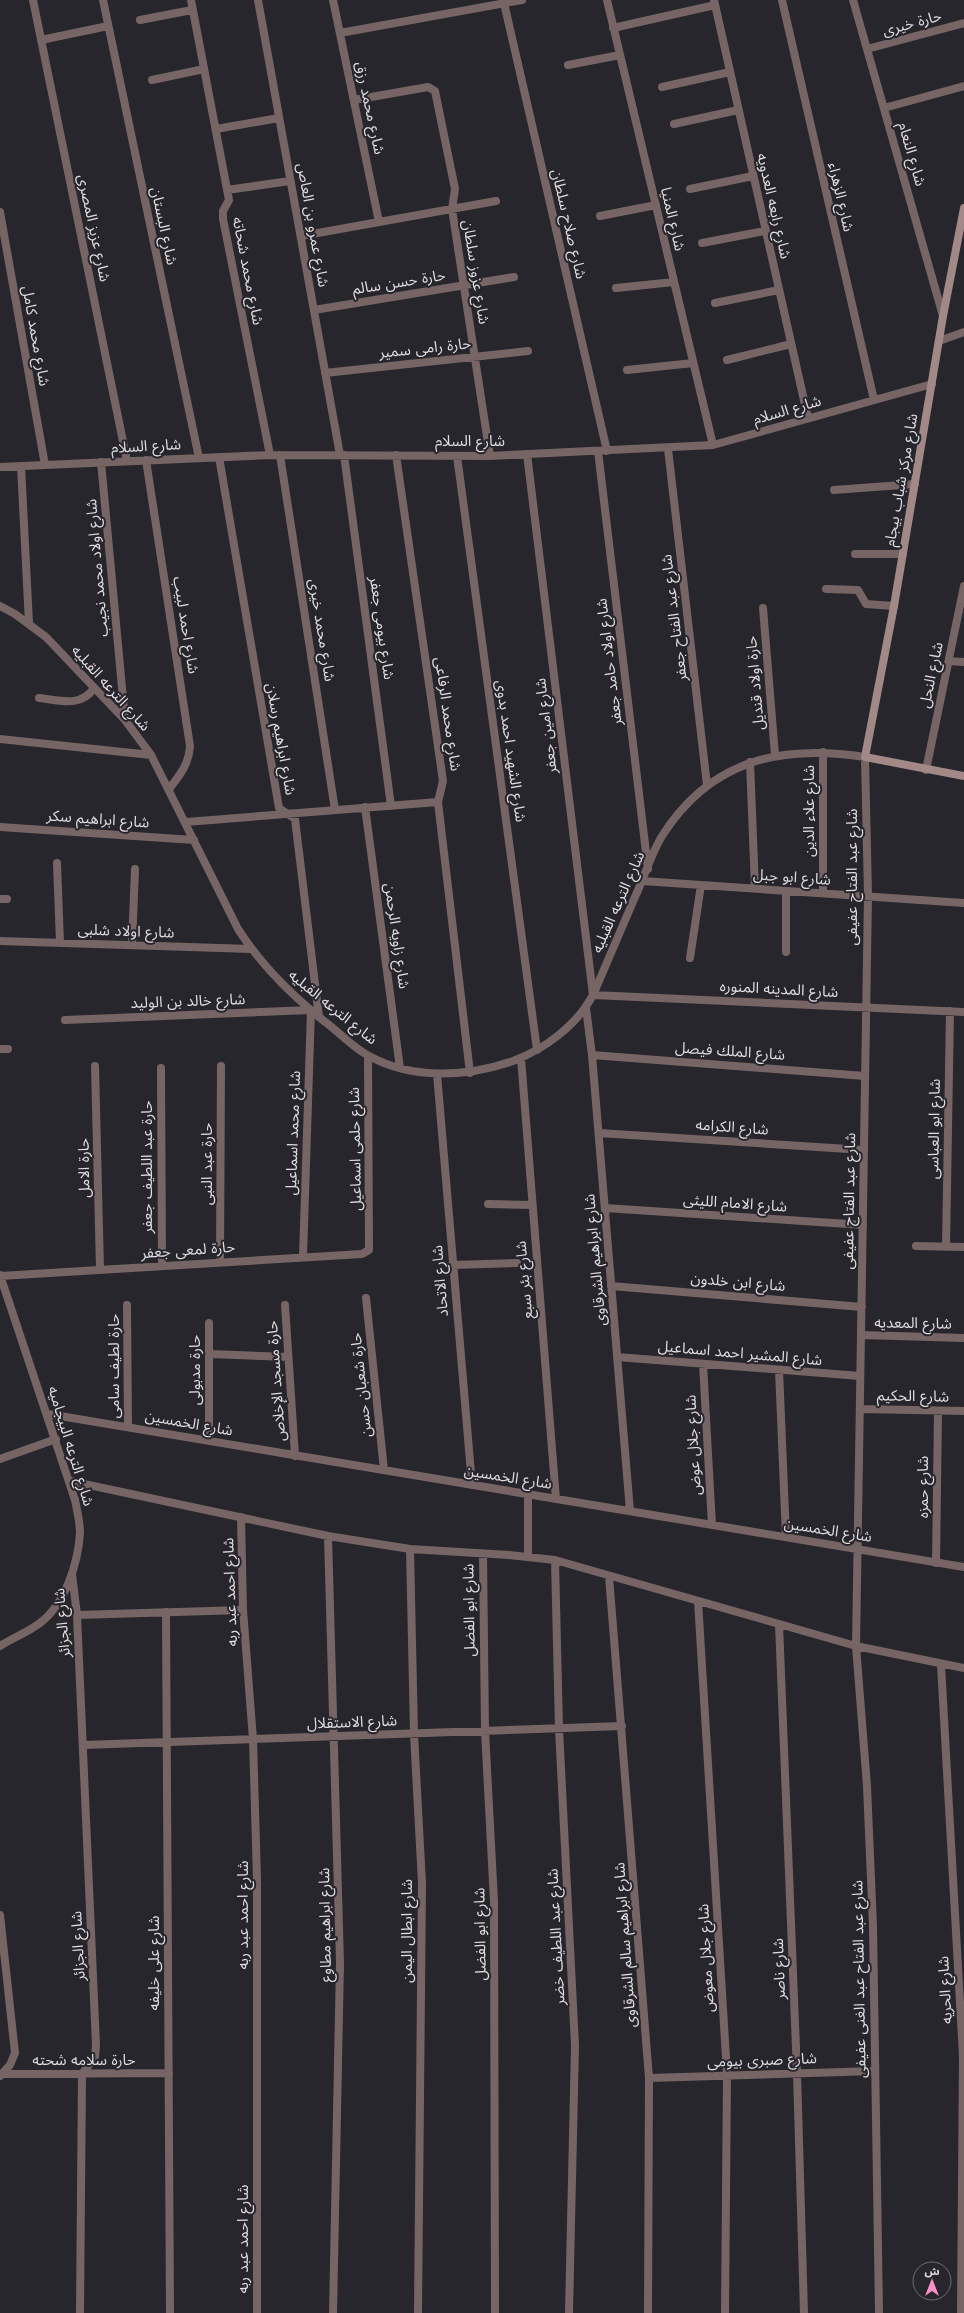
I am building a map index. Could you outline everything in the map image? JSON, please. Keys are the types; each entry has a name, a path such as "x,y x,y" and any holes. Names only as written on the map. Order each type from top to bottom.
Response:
{"main road":[{"name":"شارع مركز شباب بيجام","path":"865,757 894,606 943,316 964,208"},
{"name":"شارع الترعه القبليه","path":"865,757 926,770 964,776"}],"street":[{"name":"شارع عزيز المصرى","path":"33,0 127,461"},
{"name":"شارع البستان","path":"103,0 199,458"},
{"name":"شارع محمد شحاته","path":"191,0 229,202 223,211 223,219 270,455"},
{"name":"شارع عمرو بن العاص","path":"258,0 325,373 342,455"},
{"name":"شارع محمد رزق","path":"333,0 379,222"},
{"path":"340,33 490,3 504,3 522,0"},
{"name":"شارع المنيا","path":"607,0 713,445"},
{"name":"شارع الزهراء","path":"782,0 874,400"},
{"name":"شارع النعام","path":"853,0 943,316"},
{"path":"613,28 715,2"},
{"name":"شارع رابعه العدويه","path":"715,2 808,418"},
{"name":"شارع صلاح سلطان","path":"504,3 607,451"},
{"path":"140,20 192,10"},
{"name":"حارة خيرى","path":"868,49 964,23"},
{"path":"41,40 108,26"},
{"path":"568,65 620,54"},
{"path":"152,80 204,69"},
{"path":"662,87 730,72"},
{"path":"884,108 964,86"},
{"name":"شارع عزوز سلطان","path":"354,100 428,87 434,89 436,93 455,188 452,209 490,456"},
{"path":"674,124 738,110"},
{"path":"216,129 279,118"},
{"path":"690,189 753,176"},
{"path":"227,190 290,181"},
{"path":"300,236 496,201"},
{"path":"600,216 656,205"},
{"name":"شارع محمد كامل","path":"0,212 45,465"},
{"path":"702,243 765,231"},
{"name":"حارة حسن سالم","path":"314,310 514,277"},
{"path":"616,288 674,282"},
{"path":"715,303 779,290"},
{"path":"939,341 964,332"},
{"path":"726,360 791,344"},
{"name":"حارة رامى سمير","path":"325,373 528,351"},
{"path":"627,370 693,363"},
{"name":"شارع السلام","path":"0,467 270,455 490,456 668,449 713,445 932,384"},
{"name":"شارع عبد الفتاح جعفر","path":"668,449 707,785"},
{"name":"شارع اولاد حامد جعفر","path":"598,451 648,869"},
{"name":"شارع امين جعفر","path":"527,454 593,995"},
{"name":"شارع محمد خيرى","path":"280,455 335,810"},
{"name":"شارع بيومى جعفر","path":"342,455 391,806"},
{"name":"شارع محمد الرفاعى","path":"396,455 443,781 438,802 470,1073"},
{"name":"شارع الشهيد احمد بدوى","path":"457,456 537,1050"},
{"name":"شارع ابراهيم رسلان","path":"219,457 279,808 283,812 290,814 295,819 319,1017"},
{"name":"شارع احمد لبيب","path":"146,460 190,746 190,755 186,766 169,789"},
{"name":"شارع اولاد محمد نجيب","path":"101,462 125,720"},
{"path":"21,466 29,623"},
{"path":"834,490 915,484"},
{"path":"855,554 903,554"},
{"path":"826,589 856,589 861,592 866,604 894,606"},
{"name":"شارع النحل","path":"926,770 964,589"},
{"name":"شارع الترعه القبليه","path":"0,606 16,614 46,637 125,720 151,755 238,928 251,949 279,982 319,1017 368,1056 400,1068 437,1074 470,1073 491,1069 521,1058 537,1050 575,1020 586,1008 593,995 662,837 682,809 707,785 750,762 775,755 823,752 865,757"},
{"name":"حارة اولاد قنديل","path":"763,608 775,755"},
{"path":"949,660 964,662"},
{"path":"39,698 73,702 86,698 94,688"},
{"path":"0,739 151,755"},
{"name":"شارع علاء الدين","path":"823,752 823,893"},
{"name":"شارع عبد الفتاح عفيفى","path":"856,1646 868,896 865,757"},
{"path":"750,762 755,888"},
{"path":"186,822 438,802"},
{"name":"شارع زاويه الرحمن","path":"365,808 400,1068"},
{"name":"شارع ابراهيم سكر","path":"0,827 194,840"},
{"path":"57,862 60,942"},
{"path":"132,945 134,869"},
{"name":"شارع ابو جبل","path":"642,881 964,903"},
{"path":"690,958 701,885"},
{"path":"786,891 786,952"},
{"name":"شارع اولاد شلبى","path":"0,940 251,949"},
{"name":"شارع المدينه المنوره","path":"593,995 964,1012"},
{"name":"شارع ابراهيم الشرقاوى","path":"586,1008 599,1133 630,1511"},
{"name":"شارع خالد بن الوليد","path":"65,1020 311,1010"},
{"name":"شارع محمد اسماعيل","path":"303,1256 311,1010"},
{"name":"شارع ابو العباسى","path":"946,1247 950,1011"},
{"name":"شارع الملك فيصل","path":"592,1055 865,1076"},
{"name":"شارع حلمى اسماعيل","path":"368,1056 371,1242"},
{"name":"شارع بئر سبع","path":"521,1058 556,1499"},
{"name":"حارة الامل","path":"95,1066 100,1269"},
{"name":"حارة عبد النبى","path":"220,1262 222,1066"},
{"name":"حارة عبد اللطيف جعفر","path":"161,1068 162,1265"},
{"name":"شارع الاتحاد","path":"437,1074 452,1265 472,1485"},
{"name":"شارع الكرامه","path":"599,1133 864,1150"},
{"path":"488,1204 532,1205"},
{"name":"شارع الامام الليثى","path":"605,1208 863,1225"},
{"name":"حارة لمعى جعفر","path":"0,1275 303,1256 362,1254 370,1250 371,1242"},
{"path":"916,1246 964,1247"},
{"path":"452,1265 517,1263"},
{"name":"شارع الترعه البيجاميه","path":"0,1275 70,1481 75,1500 80,1533 72,1574 62,1598 54,1610 40,1623 0,1646"},
{"name":"شارع ابن خلدون","path":"611,1286 862,1307"},
{"name":"حارة شعبان حسن","path":"366,1298 384,1470"},
{"name":"حارة لطيف سامى","path":"128,1305 128,1427"},
{"name":"حارة مسجد الإخلاص","path":"285,1305 295,1456"},
{"name":"حارة مدبولى","path":"208,1324 208,1441"},
{"name":"شارع المعديه","path":"861,1335 964,1338"},
{"path":"208,1354 288,1357"},
{"name":"شارع المشير احمد اسماعيل","path":"617,1357 860,1376"},
{"name":"شارع جلال عوض","path":"703,1364 712,1525"},
{"path":"779,1370 786,1537"},
{"name":"شارع الحكيم","path":"860,1409 964,1411"},
{"name":"شارع حمزه","path":"936,1563 938,1410"},
{"name":"شارع الخمسين","path":"48,1414 964,1567"},
{"path":"0,1459 56,1439"},
{"path":"70,1481 328,1536 410,1549 555,1560 856,1646 941,1665 964,1668"},
{"path":"528,1494 528,1557"},
{"name":"شارع احمد عبد ربه","path":"241,1517 243,1610 253,1739 257,1880 257,2313"},
{"name":"شارع ابراهيم مطاوع","path":"328,1536 340,1963 333,2313"},
{"name":"شارع ابطال اليمن","path":"410,1549 414,1734 422,1883 418,2313"},
{"name":"شارع ابو الفضل","path":"483,1554 484,1731 494,1901 495,2313"},
{"name":"شارع عبد اللطيف خضر","path":"555,1560 558,1729 575,2045 569,2313"},
{"name":"شارع الجزائر","path":"72,1574 77,1616 96,2051 95,2057 82,2074"},
{"name":"شارع ابراهيم سالم الشرقاوى","path":"609,1576 649,2078 648,2313"},
{"name":"شارع جلال معوض","path":"698,1601 727,2074 725,2313"},
{"path":"77,1616 243,1610"},
{"name":"شارع على خليفه","path":"166,1612 170,2313"},
{"name":"شارع ناصر","path":"779,1624 797,2072 804,2313"},
{"name":"شارع عبد الفتاح عبد الغنى عفيفى","path":"856,1646 867,1786 872,1895 879,2313"},
{"name":"شارع الحريه","path":"941,1665 963,2056 961,2313"},
{"name":"شارع الاستقلال","path":"83,1745 622,1726"},
{"path":"0,1915 16,2053 10,2065 0,2075"},
{"name":"شارع صبرى بيومى","path":"649,2078 727,2074 875,2071"},
{"name":"حارة سلامه شحته","path":"0,2075 169,2073"},
{"path":"80,2313 82,2074"}]}
